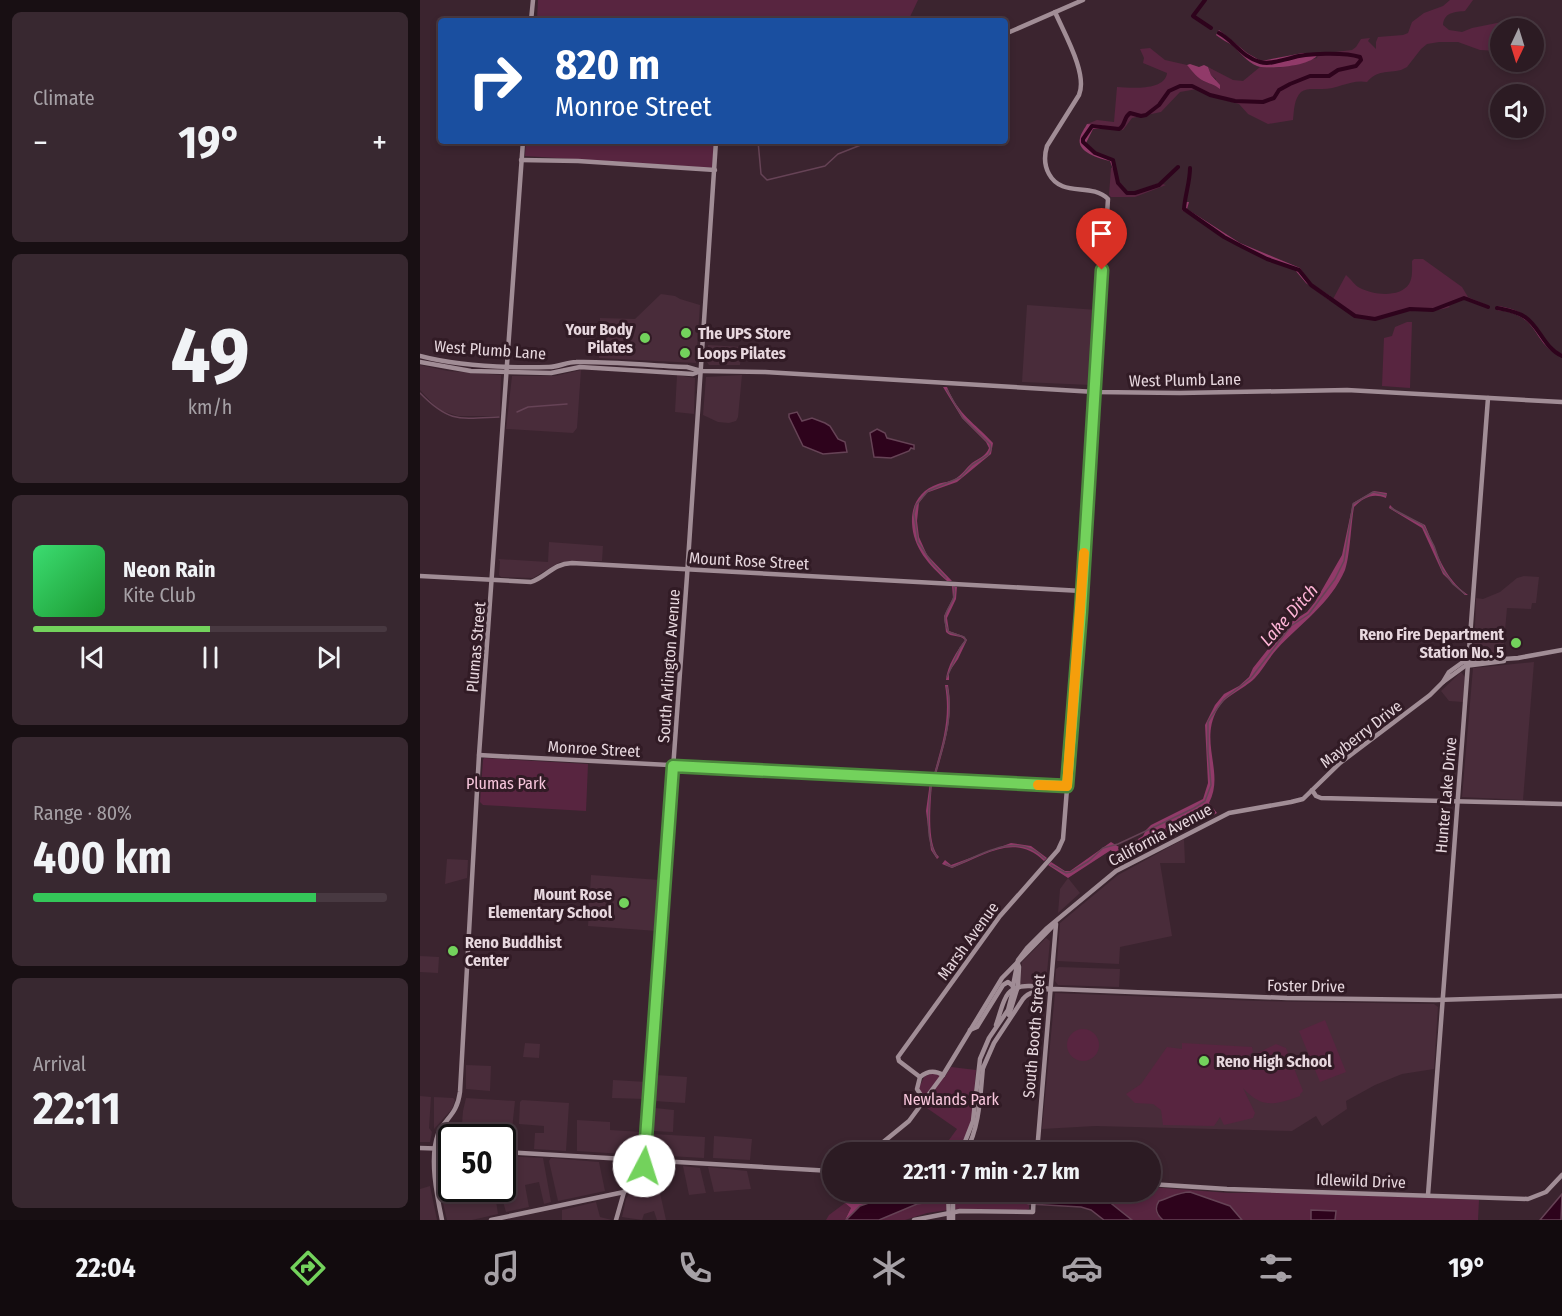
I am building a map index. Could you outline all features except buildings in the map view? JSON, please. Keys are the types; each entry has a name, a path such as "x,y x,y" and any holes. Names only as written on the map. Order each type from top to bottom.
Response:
{"street":[{"path":"531,18 533,0"},
{"path":"1008,32 1083,0"},
{"path":"1054,12 1077,64 1082,82 1079,95 1049,141 1044,161 1054,181 1062,186 1071,190 1097,192 1108,199 1067,786"},
{"name":"Plumas Street","path":"442,1220 434,1180 436,1148 439,1133 456,1109 460,1092 479,754 523,144"},
{"name":"South Arlington Avenue","path":"624,1192 643,1173 645,1160 688,570 716,144"},
{"path":"522,153 530,158 543,160"},
{"path":"521,160 715,170"},
{"name":"West Plumb Lane","path":"420,356 450,362 549,367 585,362 687,368 701,371 765,372 1095,392 1347,390 1562,402"},
{"name":"West Plumb Lane","path":"420,362 449,369 506,372 551,373 580,367 693,374 701,371"},
{"name":"Hunter Lake Drive","path":"1428,1195 1488,398"},
{"name":"Mount Rose Street","path":"420,576 534,581 556,566 568,563 1082,591"},
{"name":"Mayberry Drive","path":"1443,682 1454,668 1469,663 1542,655 1562,650"},
{"name":"Mayberry Drive","path":"1291,802 1303,799 1340,764 1426,699 1443,682 1469,663"},
{"path":"1455,672 1464,672 1468,677"},
{"name":"Monroe Street","path":"479,754 1067,786"},
{"name":"Marsh Avenue","path":"920,1077 898,1060 898,1057 1000,916 1058,850 1063,840 1067,786"},
{"path":"1312,790 1316,796 1321,798 1562,804"},
{"name":"California Avenue","path":"1017,963 1019,957 1046,929 1116,872 1234,811 1291,802"},
{"name":"California Avenue","path":"884,1142 905,1125 943,1075 1009,969 1056,922"},
{"name":"South Booth Street","path":"1038,1142 1056,922"},
{"path":"1044,935 1051,937 1054,942"},
{"path":"970,1142 979,1117 983,1068 990,1045 1013,1007 1017,963"},
{"path":"970,1030 977,1027 1003,985 1008,982 1015,987"},
{"name":"Foster Drive","path":"989,1038 1010,990 1019,986 1279,998 1442,999 1562,996"},
{"path":"967,1142 972,1128 979,1064 989,1038 1007,1012 1015,987"},
{"path":"983,1068 994,1043 1025,996 1033,991 1050,989"},
{"path":"924,1100 917,1089 920,1077 929,1072 943,1075"},
{"path":"420,1148 436,1148"},
{"path":"516,1153 822,1170"},
{"path":"651,1161 656,1171"},
{"path":"637,1180 645,1178 670,1162"},
{"name":"Idlewild Drive","path":"1161,1185 1227,1189 1533,1198 1546,1192 1562,1175"},
{"path":"491,1220 624,1192 616,1220"},
{"path":"952,1202 953,1220"},
{"path":"914,1220 956,1212 1033,1211 1034,1202"},
{"path":"953,1220 956,1212"}],"shaded area":[{"path":"1219,30 1247,53 1261,61 1303,53 1318,54 1308,62 1299,64 1280,67 1257,66 1216,35"},
{"path":"1187,65 1208,67 1211,75 1220,85 1220,89 1198,77"},
{"path":"1087,124 1102,125 1108,128 1093,129 1086,143 1096,152 1112,159 1116,167 1113,169 1110,161 1090,154 1082,147 1080,138"},
{"path":"1185,202 1189,202 1187,209 1240,243 1300,268 1309,282 1330,296 1329,300 1306,283 1295,270 1249,251 1182,210"},
{"path":"661,294 675,296 700,305 696,363 599,358 600,318 635,319"},
{"path":"1027,305 1098,310 1091,385 1022,382"},
{"path":"1497,306 1523,314 1546,341 1562,354 1562,357 1545,344 1522,317 1497,310"},
{"path":"708,345 742,347 740,365 709,365 707,362"},
{"path":"420,365 448,371 501,375 500,416 458,416 439,410 420,390"},
{"path":"581,370 577,428 573,433 506,429 512,376 555,376"},
{"path":"677,375 695,378 694,414 675,412"},
{"path":"742,375 736,421 718,422 703,415 706,377"},
{"path":"943,387 947,387 962,412 993,443 991,454 957,482 926,493 919,503 917,521 919,537 927,555 952,581 947,581 940,575 919,548 913,532 913,510 918,499 926,490 957,477 984,455 989,448 962,418"},
{"path":"797,412 802,421 812,418 830,426 838,439 845,442 847,452 823,454 803,446 789,417 789,414"},
{"path":"877,429 885,433 887,438 914,445 914,449 911,448 891,458 874,457 870,433"},
{"path":"1374,491 1387,493 1386,498 1369,497 1354,507 1347,564 1332,593 1277,649 1255,678 1225,700 1217,710 1210,734 1214,780 1209,803 1217,813 1200,822 1197,816 1190,816 1183,818 1178,826 1167,825 1160,843 1151,848 1147,841 1140,843 1138,839 1151,825 1203,799 1208,783 1205,725 1215,705 1224,694 1239,686 1249,677 1253,668 1288,624 1307,612 1315,602 1342,555 1353,503"},
{"path":"1390,505 1397,512 1425,525 1447,572 1468,595 1465,595 1443,574 1422,528 1389,508"},
{"path":"549,542 603,546 602,561 560,562 533,578 501,577 499,575 500,561 498,559 548,562"},
{"path":"1539,577 1536,603 1532,603 1531,609 1507,608 1503,654 1474,655 1476,598 1483,599 1500,592 1517,578"},
{"path":"952,586 957,587 956,599 947,618 949,631 967,640 949,672 949,680 946,680 950,664 965,640 946,632 944,616 953,598"},
{"path":"1534,662 1523,800 1462,797 1473,668"},
{"path":"1461,672 1465,677 1463,702 1449,701 1441,691"},
{"path":"945,685 948,685 950,697 949,720 935,778 933,777 946,721"},
{"path":"930,782 932,782 931,832 932,842 939,857 937,859 931,850 926,811"},
{"path":"1138,839 1144,850 1126,859 1119,847"},
{"path":"1184,839 1185,863 1160,863 1172,936 1120,947 1119,964 1057,961 1060,923 1118,875"},
{"path":"1111,842 1119,847 1126,859 1119,863 1111,850 1068,878 1048,865 1051,862 1065,871 1070,871"},
{"path":"1011,843 1031,846 1047,858 1044,861 1033,852 1010,847 987,853 952,868 942,864 945,860 951,865"},
{"path":"447,859 468,860 467,878 445,884"},
{"name":"Mount Rose Elementary School","path":"591,875 660,880 657,931 588,926"},
{"path":"1068,878 1080,893 1058,913 1060,889"},
{"path":"1046,938 1050,941 1046,983 1043,985 1020,984 1022,962"},
{"path":"420,956 439,957 438,973 420,972"},
{"path":"1059,967 1120,969 1119,987 1058,985 1055,981 1056,969"},
{"name":"Reno High School","path":"1055,993 1259,1001 1434,1004 1438,1007 1434,1069 1402,1074 1375,1085 1346,1101 1347,1109 1322,1126 1316,1116 1292,1131 1095,1126 1042,1129"},
{"path":"525,1043 540,1044 539,1058 523,1057"},
{"path":"466,1065 491,1066 490,1091 466,1089"},
{"path":"655,1075 687,1077 685,1103 654,1101"},
{"path":"613,1080 647,1082 645,1099 612,1098"},
{"path":"420,1096 431,1097 430,1142 420,1142"},
{"path":"434,1097 453,1098 455,1100 452,1109 434,1129"},
{"path":"466,1098 515,1101 513,1124 462,1124"},
{"path":"522,1100 569,1103 566,1151 534,1149 535,1133 544,1133 544,1126 519,1124"},
{"path":"655,1108 674,1110 673,1132 653,1131"},
{"path":"577,1120 610,1122 610,1130 642,1132 641,1153 638,1155 577,1151"},
{"path":"653,1134 705,1137 704,1158 651,1155"},
{"path":"714,1136 752,1139 750,1160 713,1158"},
{"path":"516,1157 543,1158 551,1202 544,1204 539,1182 525,1185 529,1207 506,1212 503,1202 516,1202"},
{"path":"551,1158 599,1162 605,1191 558,1201 549,1161"},
{"path":"683,1166 700,1168 706,1193 689,1195"},
{"path":"708,1167 747,1171 751,1189 714,1192"},
{"path":"656,1175 666,1220 657,1220 654,1211 644,1214 642,1220 622,1217 626,1199 631,1190"},
{"path":"430,1186 437,1220 420,1220 420,1189"},
{"path":"1190,1192 1230,1206 1242,1220 1163,1220 1156,1209 1157,1204 1178,1194"},
{"path":"1562,1194 1561,1220 1540,1220"},
{"path":"443,1202 496,1202 498,1214 472,1220 447,1220"},
{"path":"596,1202 600,1217 612,1220 562,1220 562,1210"},
{"path":"871,1202 860,1206 845,1220 851,1208 845,1203"},
{"path":"871,1202 930,1202 917,1204 879,1220 846,1220 860,1206"},
{"path":"1021,1202 1109,1202 1132,1220 1104,1220 1091,1210 1081,1207"},
{"path":"1311,1210 1336,1211 1335,1220 1311,1220"}],"green space":[{"path":"538,0 918,0 909,18 537,18"},
{"path":"1450,0 1473,0 1465,11 1445,17 1443,25 1449,30 1462,32 1490,24 1490,50 1480,50 1458,42 1427,44 1407,67 1401,70 1378,74 1367,82 1361,81 1332,88 1303,91 1296,101 1293,120 1268,124 1248,114 1239,104 1210,96 1197,89 1180,92 1161,112 1132,118 1123,130 1087,124 1097,120 1114,122 1117,87 1154,86 1165,79 1167,73 1143,63 1144,58 1140,49 1150,48 1165,60 1187,65 1203,81 1214,84 1216,79 1211,75 1208,67 1233,80 1243,81 1260,67 1289,66 1317,58 1318,54 1352,50 1361,39 1370,38 1368,41 1376,49 1378,37 1408,33 1412,22 1424,13 1443,6"},
{"path":"526,144 714,144 713,168 525,156"},
{"path":"1116,167 1116,178 1128,192 1132,193 1159,183 1166,185 1135,197 1111,197 1109,195 1111,168"},
{"path":"1414,259 1423,259 1462,287 1468,297 1448,305 1450,307 1445,309 1406,312 1370,320 1351,313 1333,299 1346,275 1356,286 1365,290 1379,294 1399,292 1410,282"},
{"path":"1468,297 1489,306 1489,308 1471,302"},
{"path":"1412,322 1410,388 1382,386 1384,338 1392,336 1395,327"},
{"name":"Plumas Park","path":"484,758 588,764 586,811 483,805 480,802"},
{"path":"1186,816 1197,816 1200,822 1160,843 1166,826 1176,826"},
{"path":"1325,1020 1346,1072 1320,1082 1299,1031"},
{"path":"1083,1029 1094,1034 1099,1045 1094,1056 1083,1061 1072,1056 1067,1045 1072,1034"},
{"path":"1182,1043 1252,1047 1253,1052 1241,1061 1276,1044 1286,1048 1303,1091 1300,1096 1283,1102 1269,1103 1256,1099 1243,1088 1255,1113 1253,1118 1224,1125 1220,1117 1214,1126 1163,1125 1161,1110 1153,1104 1135,1103 1126,1094 1141,1084 1167,1047 1182,1049"},
{"name":"Newlands Park","path":"951,1067 976,1070 972,1122 963,1142 949,1142 957,1129 924,1106 928,1100 919,1088 924,1077 934,1074 944,1078"},
{"path":"1161,1188 1229,1193 1281,1192 1479,1200 1478,1220 1132,1220 1106,1202 1161,1202"},
{"path":"1021,1202 1029,1204 1029,1209 955,1209 927,1213 905,1220 879,1220 917,1204"},
{"path":"845,1203 851,1208 845,1220 826,1220 829,1215"}],"waterway":[{"path":"1205,0 1193,16 1211,28"},
{"path":"1178,167 1159,185 1135,193 1127,193 1118,183 1113,160 1095,153 1083,142 1083,139 1092,126 1119,129 1130,113 1146,115 1159,105 1169,91 1180,86 1192,86 1210,95 1235,101 1263,102 1274,98 1279,90 1290,84 1310,76 1329,76 1338,70 1356,66 1361,60 1360,57 1353,55 1326,54 1298,56 1264,63 1249,57 1219,33"},
{"path":"758,144 761,174 767,180 825,166 838,154 863,144"},
{"path":"1190,168 1184,209 1224,237 1267,259 1299,270 1311,285 1355,316 1375,319 1410,309 1433,310 1464,298 1488,307"},
{"path":"1497,308 1525,317 1535,326 1546,343 1562,356"},
{"name":"Lake Ditch","path":"946,578 932,563 918,542 914,514 916,505 928,491 961,477 972,465 988,455 991,449 990,444 963,418 947,390"},
{"path":"420,393 439,410 456,417 499,417"},
{"path":"517,412 528,407 567,404"},
{"name":"Lake Ditch","path":"1051,865 1066,873 1071,872 1089,861 1103,848 1118,844 1205,801 1211,785 1208,722 1224,699 1251,678 1291,626 1309,614 1335,579 1344,561 1353,504 1373,492 1386,495"},
{"name":"Lake Ditch","path":"1391,508 1423,525 1442,569 1453,584 1465,594"},
{"name":"Lake Ditch","path":"947,677 966,640 964,637 949,632 945,623 946,613 954,596 954,587"},
{"name":"Lake Ditch","path":"935,774 948,720 947,687"},
{"name":"Lake Ditch","path":"931,785 929,832 937,857"},
{"name":"Lake Ditch","path":"946,864 952,867 987,852 1011,846 1023,846 1045,859"}],"slow traffic":[{"path":"1038,785 1067,786 1084,553"}],"place":[{"name":"The UPS Store","path":"686,333"},
{"name":"Your Body Pilates","path":"645,338"},
{"name":"Loops Pilates","path":"685,353"},
{"name":"Reno Fire Department Station No. 5","path":"1516,643"},
{"name":"Mount Rose Elementary School","path":"624,903"},
{"name":"Reno Buddhist Center","path":"453,951"},
{"name":"Reno High School","path":"1204,1061"}],"route":[{"path":"644,1166 673,766 1067,786 1081,612 1102,270"}]}
